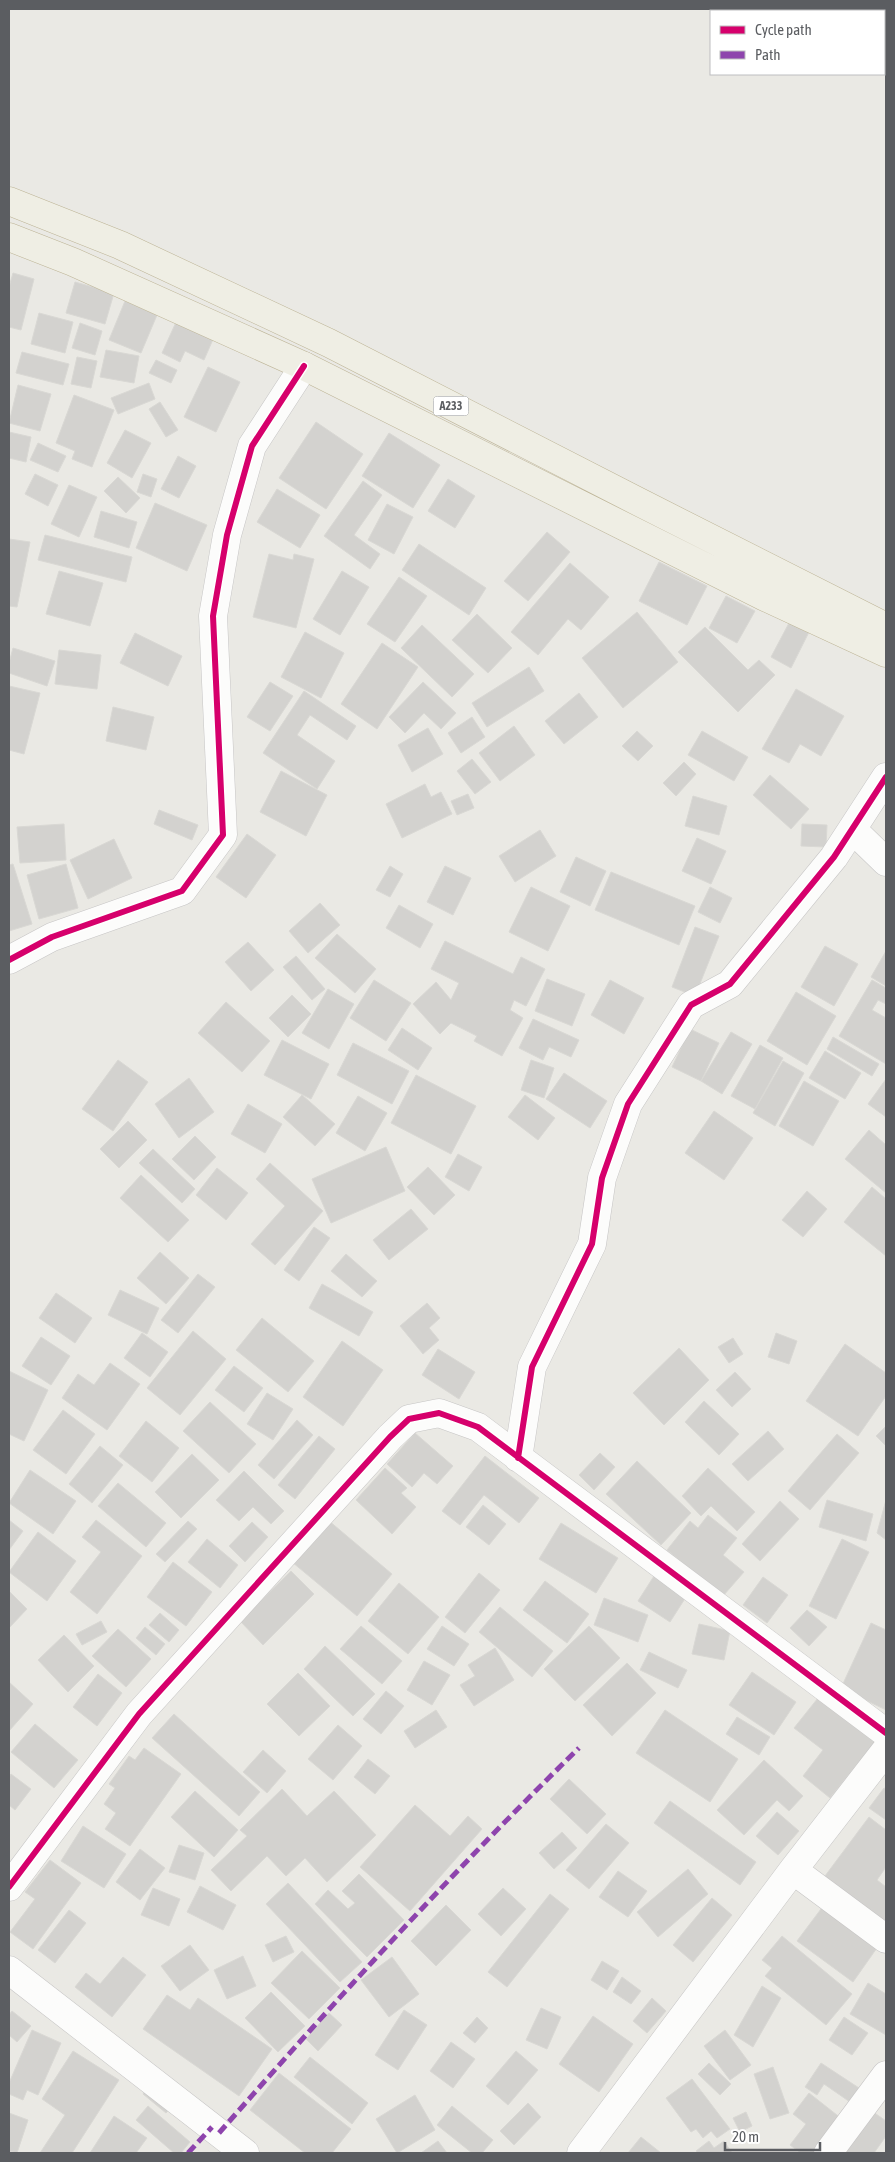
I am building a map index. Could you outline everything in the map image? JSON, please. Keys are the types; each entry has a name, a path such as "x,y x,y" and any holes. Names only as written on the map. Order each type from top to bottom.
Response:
{"highway":[{"name":"A233","path":"9,201 120,245 329,343 886,627"},
{"name":"A233","path":"9,237 82,266 304,366 763,596 886,653"}],"street":[{"path":"9,960 52,937 182,891 223,835 213,616 227,535 252,446 304,366"},
{"path":"518,1458 532,1367 592,1244 602,1178 628,1104 691,1005 730,984 834,857 886,777"},
{"path":"852,829 886,862"},
{"path":"9,1887 139,1714 390,1436 409,1419 439,1414 478,1426 518,1458 886,1733"},
{"path":"581,2153 793,1870 886,1750"},
{"path":"793,1870 886,1939"},
{"path":"9,1970 245,2153"},
{"path":"828,2153 886,2075"}],"building":[{"path":"13,273 34,279 21,330 9,327 9,287"},
{"path":"75,282 114,293 105,324 66,313"},
{"path":"125,301 157,315 141,353 109,340"},
{"path":"39,313 73,322 65,353 31,344"},
{"path":"177,320 214,337 204,360 185,351 180,362 162,353"},
{"path":"80,323 102,331 95,355 72,348"},
{"path":"106,350 139,356 134,383 100,377"},
{"path":"22,352 69,364 63,385 16,373"},
{"path":"77,357 97,361 91,388 71,384"},
{"path":"156,360 177,370 171,383 149,373"},
{"path":"208,367 240,382 216,432 184,417"},
{"path":"149,383 155,399 118,414 111,398"},
{"path":"18,385 51,394 40,431 9,423"},
{"path":"74,395 114,410 92,467 72,459 75,451 56,443"},
{"path":"160,402 178,430 166,437 149,409"},
{"path":"316,422 363,454 326,509 279,478"},
{"path":"125,430 151,443 132,478 107,463"},
{"path":"9,432 31,437 26,462 9,458"},
{"path":"389,433 440,465 413,508 362,476"},
{"path":"38,443 66,456 58,472 30,460"},
{"path":"178,456 196,466 179,498 161,489"},
{"path":"35,474 58,485 48,506 25,494"},
{"path":"143,474 157,479 151,497 137,492"},
{"path":"118,477 140,498 126,513 104,491"},
{"path":"448,479 475,496 455,528 428,511"},
{"path":"363,481 382,495 354,535 380,554 370,569 324,536"},
{"path":"69,485 97,497 79,537 51,524"},
{"path":"277,489 320,515 300,548 257,522"},
{"path":"155,503 207,525 187,571 136,548"},
{"path":"387,504 413,517 394,554 368,540"},
{"path":"101,511 137,522 129,548 94,537"},
{"path":"547,532 570,552 528,601 504,581"},
{"path":"45,535 132,557 126,582 38,560"},
{"path":"9,539 30,542 17,607 9,606"},
{"path":"419,544 486,588 469,615 402,570"},
{"path":"269,554 293,560 294,554 314,559 296,628 253,617"},
{"path":"659,562 707,586 687,625 639,601"},
{"path":"570,563 609,597 581,630 568,619 538,655 511,632"},
{"path":"59,571 103,583 90,626 46,614"},
{"path":"342,571 369,587 340,635 313,619"},
{"path":"399,577 427,596 395,642 367,624"},
{"path":"726,596 755,611 737,643 709,628"},
{"path":"637,612 678,662 623,708 582,658"},
{"path":"477,614 512,648 488,673 452,640"},
{"path":"789,623 809,632 791,668 771,657"},
{"path":"422,625 474,674 452,697 401,648"},
{"path":"705,627 748,670 759,660 775,675 738,712 678,652"},
{"path":"305,632 344,653 321,698 281,677"},
{"path":"135,633 182,656 168,686 120,663"},
{"path":"382,643 418,667 377,729 341,704"},
{"path":"13,648 55,661 47,686 9,673 9,663"},
{"path":"59,650 101,655 97,689 55,684"},
{"path":"529,667 544,691 487,727 472,703"},
{"path":"270,682 293,696 270,731 247,717"},
{"path":"423,682 456,713 441,729 424,713 405,733 389,717"},
{"path":"9,686 40,693 24,754 9,750"},
{"path":"796,689 844,716 821,756 800,744 789,763 762,749"},
{"path":"304,691 356,726 347,740 310,715 297,735 335,761 317,789 263,753"},
{"path":"579,693 598,717 564,744 545,721"},
{"path":"113,707 154,717 146,750 106,741"},
{"path":"472,717 485,737 461,753 448,733"},
{"path":"514,726 535,755 500,781 479,753"},
{"path":"428,728 443,754 412,772 398,745"},
{"path":"637,731 653,746 638,761 622,746"},
{"path":"702,731 748,757 734,781 688,755"},
{"path":"472,759 491,782 475,794 457,771"},
{"path":"684,762 696,774 676,796 663,783"},
{"path":"281,771 327,795 306,836 260,812"},
{"path":"770,775 809,809 791,829 753,795"},
{"path":"425,784 431,797 441,792 452,814 402,838 386,804"},
{"path":"468,794 474,808 457,815 451,801"},
{"path":"693,796 727,806 719,835 685,826"},
{"path":"159,810 198,825 192,840 154,824"},
{"path":"64,824 66,860 20,863 17,827"},
{"path":"802,824 827,825 826,847 801,846"},
{"path":"540,830 556,856 515,882 499,856"},
{"path":"247,834 276,855 246,898 216,877"},
{"path":"697,838 726,851 711,884 682,871"},
{"path":"114,839 132,878 88,899 70,860"},
{"path":"576,857 606,871 590,906 560,892"},
{"path":"13,864 32,924 9,931 9,865"},
{"path":"66,864 78,908 39,919 27,875"},
{"path":"390,866 403,874 390,897 376,890"},
{"path":"445,866 471,878 453,915 427,902"},
{"path":"611,872 695,906 679,945 595,910"},
{"path":"531,887 570,906 548,951 509,932"},
{"path":"710,887 732,898 720,923 698,912"},
{"path":"320,903 340,925 308,953 289,931"},
{"path":"399,905 433,924 420,948 386,928"},
{"path":"695,927 719,936 695,996 672,987"},
{"path":"337,934 376,969 355,993 315,958"},
{"path":"445,941 513,974 521,957 545,969 526,1006 514,1000 510,1010 523,1018 502,1056 474,1041 477,1036 451,1023 440,1034 413,1004 436,982 451,1000 459,983 431,969"},
{"path":"248,942 274,970 251,991 225,962"},
{"path":"825,946 858,964 834,1006 801,987"},
{"path":"886,951 886,986 871,977"},
{"path":"296,956 325,989 312,1000 283,967"},
{"path":"547,979 585,994 572,1026 535,1011"},
{"path":"374,980 411,1003 386,1041 350,1018"},
{"path":"610,980 644,998 624,1034 591,1015"},
{"path":"872,980 886,988 886,1004 878,1000 872,1010 886,1018 886,1064 839,1036"},
{"path":"328,989 354,1004 329,1049 302,1033"},
{"path":"796,992 836,1016 807,1065 767,1041"},
{"path":"292,995 311,1014 288,1037 269,1018"},
{"path":"226,1002 270,1041 242,1072 198,1033"},
{"path":"533,1019 579,1040 571,1057 549,1047 543,1060 519,1048"},
{"path":"402,1028 432,1048 418,1070 388,1050"},
{"path":"690,1029 719,1043 701,1081 672,1067"},
{"path":"731,1032 752,1044 722,1094 701,1081"},
{"path":"833,1037 879,1064 872,1076 827,1049"},
{"path":"282,1040 329,1064 311,1099 264,1075"},
{"path":"353,1043 409,1071 392,1104 337,1075"},
{"path":"760,1045 783,1058 755,1109 731,1096"},
{"path":"825,1051 861,1073 845,1099 809,1078"},
{"path":"118,1060 148,1082 113,1131 82,1109"},
{"path":"531,1060 554,1068 544,1098 521,1090"},
{"path":"783,1061 804,1073 775,1126 753,1113"},
{"path":"564,1073 607,1101 590,1128 546,1099"},
{"path":"416,1075 476,1106 451,1154 391,1123"},
{"path":"189,1078 214,1112 179,1138 155,1104"},
{"path":"886,1079 886,1117 868,1104"},
{"path":"804,1081 839,1101 813,1146 779,1126"},
{"path":"302,1095 335,1124 315,1146 283,1117"},
{"path":"525,1095 555,1118 538,1140 508,1117"},
{"path":"358,1096 387,1113 365,1151 336,1133"},
{"path":"248,1104 282,1124 265,1153 231,1134"},
{"path":"714,1111 753,1138 724,1180 685,1153"},
{"path":"128,1121 147,1140 119,1168 100,1149"},
{"path":"869,1130 886,1145 886,1193 845,1159"},
{"path":"195,1136 216,1157 194,1180 172,1159"},
{"path":"386,1147 405,1191 331,1223 312,1179"},
{"path":"153,1149 195,1189 182,1203 139,1163"},
{"path":"458,1154 482,1167 469,1191 445,1177"},
{"path":"270,1163 323,1211 275,1265 251,1244 285,1206 256,1179"},
{"path":"428,1167 455,1195 434,1215 407,1187"},
{"path":"217,1168 248,1193 226,1220 196,1195"},
{"path":"141,1175 189,1220 168,1242 120,1198"},
{"path":"872,1187 886,1199 886,1256 844,1222"},
{"path":"807,1191 827,1209 803,1237 782,1220"},
{"path":"411,1209 428,1229 389,1260 373,1240"},
{"path":"314,1227 330,1238 299,1281 284,1270"},
{"path":"160,1252 189,1278 166,1304 137,1278"},
{"path":"346,1254 377,1281 362,1297 331,1271"},
{"path":"198,1274 215,1287 178,1333 161,1320"},
{"path":"322,1284 373,1312 359,1336 309,1308"},
{"path":"120,1290 159,1308 147,1334 108,1315"},
{"path":"56,1293 92,1318 75,1343 39,1318"},
{"path":"427,1303 440,1318 429,1328 439,1340 423,1354 400,1326"},
{"path":"262,1318 314,1361 288,1392 236,1350"},
{"path":"193,1331 226,1359 180,1415 147,1388"},
{"path":"142,1333 168,1352 150,1377 124,1358"},
{"path":"776,1333 797,1341 789,1364 768,1357"},
{"path":"41,1337 70,1356 51,1385 22,1366"},
{"path":"733,1338 743,1354 729,1363 718,1347"},
{"path":"342,1341 383,1370 343,1426 303,1397"},
{"path":"845,1344 886,1373 886,1396 858,1436 806,1401"},
{"path":"679,1348 709,1380 664,1425 633,1393"},
{"path":"438,1349 475,1372 459,1399 422,1375"},
{"path":"110,1363 140,1384 107,1430 62,1398 78,1374 94,1385"},
{"path":"234,1366 263,1388 244,1412 215,1390"},
{"path":"9,1371 48,1390 24,1441 9,1434"},
{"path":"735,1372 751,1389 732,1407 716,1390"},
{"path":"267,1393 293,1409 273,1440 247,1424"},
{"path":"704,1401 739,1434 719,1455 685,1422"},
{"path":"210,1402 256,1444 229,1473 183,1431"},
{"path":"63,1410 95,1434 66,1474 33,1450"},
{"path":"297,1420 313,1435 274,1479 258,1465"},
{"path":"146,1421 179,1448 152,1482 119,1456"},
{"path":"886,1426 886,1446 876,1436"},
{"path":"768,1431 784,1449 748,1481 732,1464"},
{"path":"415,1433 453,1466 437,1484 424,1473 412,1487 387,1464"},
{"path":"837,1434 859,1453 810,1510 788,1491"},
{"path":"319,1436 335,1449 295,1499 278,1485"},
{"path":"100,1446 123,1465 92,1503 69,1484"},
{"path":"600,1453 615,1467 594,1490 579,1475"},
{"path":"192,1454 219,1480 181,1518 155,1492"},
{"path":"485,1456 539,1498 519,1523 484,1495 460,1525 442,1511"},
{"path":"637,1461 691,1513 661,1545 606,1494"},
{"path":"385,1468 407,1488 401,1493 416,1507 392,1534 356,1500"},
{"path":"708,1468 755,1512 737,1531 711,1506 701,1516 682,1496"},
{"path":"30,1470 76,1501 53,1534 9,1503"},
{"path":"244,1471 284,1511 271,1524 253,1507 239,1521 216,1500"},
{"path":"118,1483 166,1523 146,1547 98,1506"},
{"path":"827,1500 873,1514 866,1541 819,1527"},
{"path":"886,1500 886,1540 877,1533"},
{"path":"780,1501 799,1519 760,1561 742,1544"},
{"path":"483,1505 506,1524 489,1545 466,1527"},
{"path":"708,1515 737,1538 723,1555 744,1572 723,1596 667,1550 690,1521 698,1528"},
{"path":"9,1520 23,1531 9,1550"},
{"path":"96,1520 142,1556 97,1614 70,1592 101,1552 82,1537"},
{"path":"328,1520 392,1574 357,1616 292,1562"},
{"path":"188,1521 197,1529 165,1562 156,1554"},
{"path":"252,1522 268,1537 245,1562 229,1546"},
{"path":"561,1523 618,1558 596,1593 539,1559"},
{"path":"38,1532 76,1561 47,1601 9,1572"},
{"path":"207,1539 238,1565 220,1588 188,1562"},
{"path":"842,1539 869,1552 836,1619 809,1606"},
{"path":"173,1562 212,1592 186,1626 147,1597"},
{"path":"291,1571 314,1594 263,1645 240,1621"},
{"path":"479,1573 500,1590 465,1633 445,1617"},
{"path":"654,1576 686,1597 670,1622 638,1601"},
{"path":"763,1577 788,1595 767,1623 743,1605"},
{"path":"545,1581 589,1614 567,1643 523,1610"},
{"path":"399,1583 439,1617 408,1654 368,1621"},
{"path":"9,1591 27,1609 9,1628"},
{"path":"604,1598 648,1615 638,1642 594,1625"},
{"path":"500,1607 553,1651 532,1677 479,1632"},
{"path":"807,1610 827,1627 809,1646 790,1628"},
{"path":"160,1613 179,1630 169,1642 149,1625"},
{"path":"101,1621 107,1632 82,1645 76,1634"},
{"path":"871,1623 886,1630 886,1710 841,1688"},
{"path":"699,1624 730,1631 724,1660 692,1654"},
{"path":"361,1626 402,1661 382,1684 340,1649"},
{"path":"442,1626 469,1644 454,1666 427,1649"},
{"path":"589,1626 620,1658 575,1701 544,1669"},
{"path":"145,1627 165,1644 156,1655 136,1638"},
{"path":"118,1629 151,1659 126,1687 92,1656"},
{"path":"64,1635 94,1666 68,1692 38,1660"},
{"path":"325,1646 375,1694 353,1716 304,1669"},
{"path":"495,1648 514,1680 474,1706 460,1685 475,1676 468,1665"},
{"path":"649,1652 687,1670 678,1688 640,1670"},
{"path":"424,1661 450,1675 432,1705 407,1690"},
{"path":"627,1663 656,1693 612,1736 583,1705"},
{"path":"752,1672 796,1702 774,1735 729,1705"},
{"path":"298,1673 330,1706 299,1736 267,1704"},
{"path":"98,1674 122,1693 97,1726 73,1707"},
{"path":"9,1682 33,1704 9,1731"},
{"path":"386,1691 404,1706 381,1734 363,1719"},
{"path":"822,1693 878,1738 830,1798 803,1776 823,1750 794,1728"},
{"path":"436,1710 447,1727 415,1748 404,1731"},
{"path":"665,1710 738,1759 710,1802 636,1753"},
{"path":"174,1714 260,1792 239,1816 152,1738"},
{"path":"737,1717 770,1737 759,1755 726,1734"},
{"path":"35,1724 78,1760 54,1788 11,1752"},
{"path":"338,1725 362,1746 333,1780 308,1759"},
{"path":"144,1748 181,1774 130,1846 105,1829 116,1813 104,1804 115,1788 109,1784 129,1756 135,1760"},
{"path":"263,1750 286,1771 267,1793 243,1772"},
{"path":"368,1759 390,1776 375,1794 354,1777"},
{"path":"764,1760 803,1796 789,1811 777,1800 744,1835 717,1810"},
{"path":"11,1774 31,1789 15,1810 9,1805 9,1777"},
{"path":"569,1779 606,1814 587,1834 550,1799"},
{"path":"884,1788 886,1789 886,1820 869,1808"},
{"path":"282,1789 307,1816 334,1791 376,1835 327,1882 305,1858 286,1876 267,1856 231,1891 211,1870 247,1836 240,1830"},
{"path":"195,1791 238,1830 214,1857 171,1817"},
{"path":"670,1801 756,1862 740,1885 654,1823"},
{"path":"415,1805 450,1836 468,1816 482,1829 410,1911 360,1867"},
{"path":"777,1812 799,1831 778,1855 756,1836"},
{"path":"869,1817 886,1830 886,1867 877,1880 886,1887 886,1928 822,1880"},
{"path":"606,1824 629,1843 589,1889 566,1870"},
{"path":"83,1826 126,1854 104,1888 61,1861"},
{"path":"562,1832 577,1848 554,1869 539,1853"},
{"path":"179,1845 204,1853 195,1880 169,1872"},
{"path":"140,1849 165,1868 140,1900 116,1882"},
{"path":"50,1860 81,1883 33,1949 10,1932 35,1899 25,1892"},
{"path":"688,1869 708,1894 658,1937 637,1912"},
{"path":"618,1871 647,1891 628,1917 599,1897"},
{"path":"359,1874 404,1920 367,1957 315,1904 328,1890 348,1909 355,1903 342,1891"},
{"path":"288,1883 362,1962 340,1982 266,1904"},
{"path":"200,1886 236,1905 223,1930 187,1912"},
{"path":"153,1888 180,1899 169,1926 141,1915"},
{"path":"503,1888 526,1909 501,1936 478,1914"},
{"path":"550,1894 569,1909 507,1987 488,1972"},
{"path":"712,1898 732,1915 693,1962 673,1945"},
{"path":"446,1905 471,1930 436,1966 411,1941"},
{"path":"824,1905 879,1945 853,1982 797,1941"},
{"path":"69,1910 86,1923 55,1963 38,1950"},
{"path":"286,1936 294,1952 273,1962 265,1945"},
{"path":"782,1936 852,1994 826,2025 765,1976 772,1968 762,1960"},
{"path":"190,1945 209,1970 180,1991 161,1966"},
{"path":"302,1951 340,1988 309,2019 271,1983"},
{"path":"243,1956 256,1986 227,1999 214,1970"},
{"path":"123,1957 146,1975 112,2017 75,1987 86,1973 100,1984"},
{"path":"392,1957 419,1994 389,2017 361,1980"},
{"path":"602,1961 619,1971 607,1990 591,1980"},
{"path":"622,1977 641,1991 631,2004 613,1992"},
{"path":"868,1983 886,1994 886,2035 850,2014"},
{"path":"762,1986 781,1998 753,2047 734,2035"},
{"path":"271,1992 305,2026 278,2052 245,2018"},
{"path":"167,1995 190,2010 198,1998 272,2049 239,2096 143,2029"},
{"path":"652,1998 666,2011 647,2033 633,2021"},
{"path":"541,2008 561,2017 547,2049 526,2040"},
{"path":"404,2010 427,2025 398,2070 375,2055"},
{"path":"12,2011 31,2026 17,2042 9,2035 9,2015"},
{"path":"329,2013 342,2025 318,2051 306,2039"},
{"path":"593,2016 633,2044 599,2092 559,2064"},
{"path":"477,2017 488,2028 475,2043 463,2033"},
{"path":"844,2017 868,2033 852,2055 829,2040"},
{"path":"32,2030 61,2043 38,2095 27,2090 23,2100 9,2094 9,2083"},
{"path":"725,2030 751,2065 730,2080 704,2046"},
{"path":"451,2042 475,2059 453,2088 430,2071"},
{"path":"73,2051 119,2080 72,2153 40,2153 65,2115 42,2099"},
{"path":"516,2051 538,2070 508,2105 486,2086"},
{"path":"310,2057 368,2103 352,2124 294,2077"},
{"path":"709,2063 731,2084 720,2095 698,2074"},
{"path":"821,2063 859,2088 850,2102 824,2084 817,2095 805,2087"},
{"path":"773,2067 789,2113 770,2119 754,2074"},
{"path":"279,2073 351,2129 332,2153 305,2153 250,2110"},
{"path":"692,2079 730,2129 717,2138 711,2131 703,2138 696,2129 691,2132 666,2098"},
{"path":"150,2084 174,2104 166,2113 143,2094"},
{"path":"809,2093 842,2119 815,2153 801,2153 790,2145 806,2124 793,2114"},
{"path":"415,2095 435,2130 397,2153 376,2119"},
{"path":"528,2103 541,2117 514,2145 500,2131"},
{"path":"148,2106 190,2142 181,2153 174,2153 136,2120"},
{"path":"452,2106 493,2140 482,2153 472,2153 437,2125"},
{"path":"869,2109 886,2121 886,2136 874,2153 838,2153"},
{"path":"746,2112 752,2126 740,2132 733,2118"},
{"path":"9,2113 28,2120 17,2153 9,2151"},
{"path":"114,2116 147,2138 136,2153 90,2153"},
{"path":"641,2137 661,2153 628,2153"},
{"path":"438,2141 447,2153 421,2153"},
{"path":"709,2141 714,2148 724,2141 732,2153 698,2153 696,2151"}],"marked path":[{"path":"219,2133 395,1937 486,1841 579,1748"},
{"path":"188,2153 212,2127"}],"cycle path":[{"path":"9,960 52,937 182,891 223,835 213,616 227,535 252,446 304,366"},
{"path":"518,1458 532,1367 592,1244 602,1178 628,1104 691,1005 730,984 834,857 886,777"},
{"path":"9,1887 139,1714 390,1437 409,1419 439,1413 478,1427 886,1733"}]}
